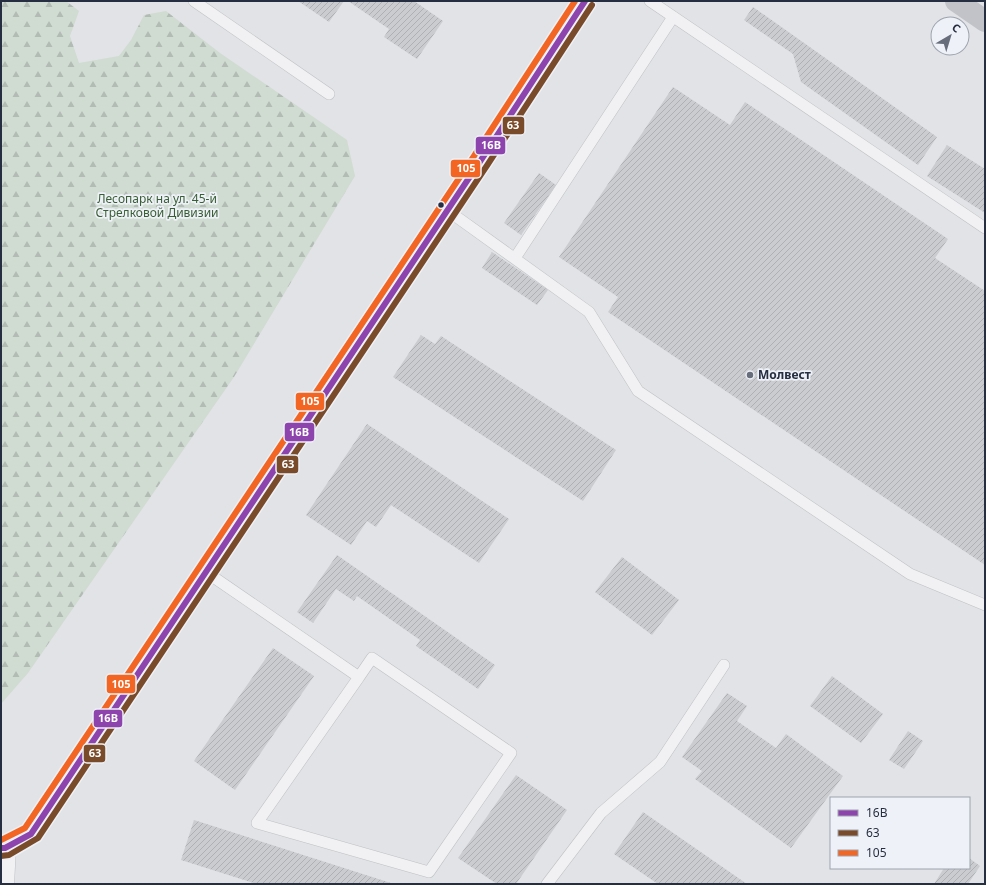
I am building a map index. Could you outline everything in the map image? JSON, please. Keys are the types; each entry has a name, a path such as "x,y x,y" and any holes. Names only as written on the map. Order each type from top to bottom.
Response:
{"street":[{"path":"3,884 3,848 31,834 585,1"},
{"path":"956,1 984,17"}],"lane":[{"path":"194,1 329,94"},
{"path":"650,1 985,228"},
{"path":"515,258 673,17"},
{"path":"447,210 589,312 638,391 910,574 985,605"},
{"path":"206,572 359,677"},
{"path":"372,658 511,752 429,872 256,823 359,677 372,658"},
{"path":"547,884 601,813 660,762 724,665"}],"green space":[{"name":"Лесопарк на ул. 45-й Стрелковой Дивизии","path":"1,1 66,1 79,11 70,36 79,63 119,56 131,40 144,15 166,11 220,53 347,140 355,176 234,377 28,673 1,704"}],"building":[{"path":"298,1 344,1 329,22"},
{"path":"348,1 414,1 443,21 417,59 384,37 389,29"},
{"path":"753,7 937,137 918,165 801,82 793,54 744,20"},
{"path":"673,87 730,125 745,102 948,239 935,258 985,291 985,565 608,312 618,297 559,257"},
{"path":"947,145 985,169 985,213 927,176"},
{"path":"539,173 556,185 521,235 504,223"},
{"path":"492,252 548,290 537,305 482,268"},
{"path":"421,335 435,344 441,336 616,450 583,501 393,377"},
{"path":"367,424 509,519 479,563 391,505 376,527 367,521 351,545 306,515"},
{"path":"337,555 495,665 478,689 416,646 420,640 357,596 354,601 336,589 313,623 297,612"},
{"path":"622,557 679,600 652,635 595,592"},
{"path":"273,648 314,676 235,790 194,761"},
{"path":"832,676 883,714 861,743 810,706"},
{"path":"727,693 747,706 737,721 776,748 786,734 843,776 791,848 695,779 702,771 682,757"},
{"path":"908,731 923,741 904,769 889,760"},
{"path":"516,775 567,810 516,884 497,884 458,858"},
{"path":"643,812 747,884 658,884 614,854"},
{"path":"194,820 394,884 257,884 181,860"},
{"path":"970,859 980,866 968,884 934,884 943,869 970,869"}],"transit line":[{"name":"105","path":"1,840 25,828 474,156 575,1"},
{"name":"16В","path":"1,848 5,848 31,834 481,160 585,1"},
{"name":"63","path":"1,856 9,855 38,838 488,164 592,5"}],"place":[{"name":"Молвест","path":"750,375"}]}
